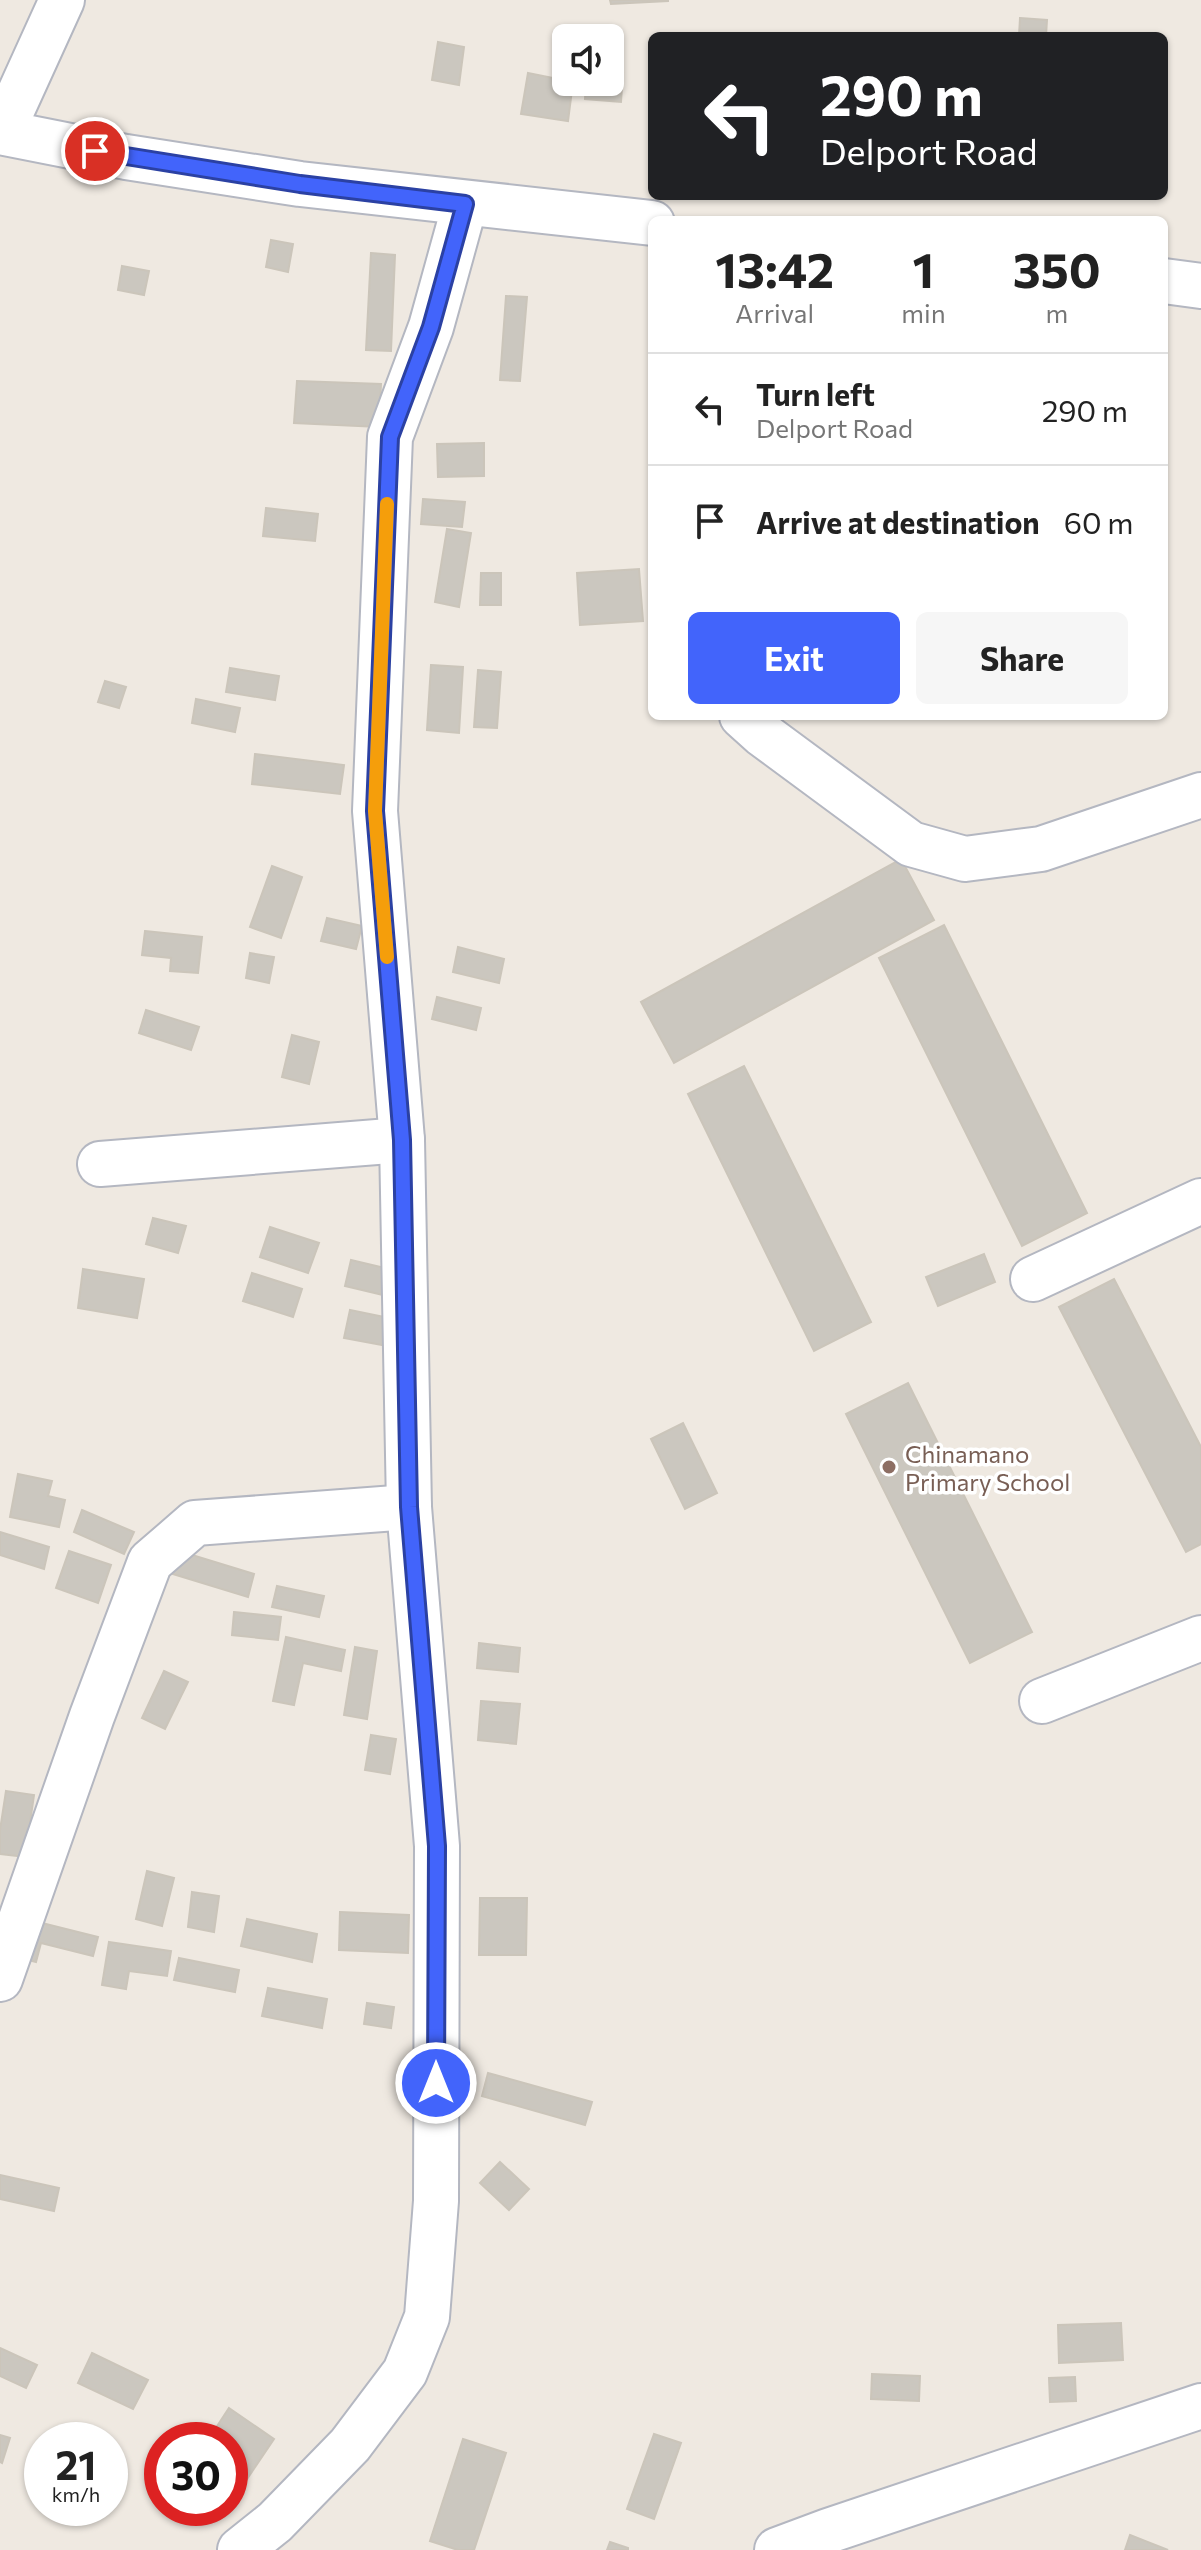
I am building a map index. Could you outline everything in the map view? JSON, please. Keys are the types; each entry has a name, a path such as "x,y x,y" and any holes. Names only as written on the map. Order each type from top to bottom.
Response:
{"street":[{"path":"62,0 1,132 126,157 300,184 648,222"},
{"path":"240,2550 275,2522 350,2445 405,2372 427,2317 436,2201 437,1846 409,1507 402,1140 375,811 390,437 431,327 465,204"},
{"path":"1168,282 1201,286"},
{"path":"746,720 911,844 965,859 1041,849 1201,795"},
{"path":"100,1164 402,1140"},
{"path":"1033,1279 1201,1201"},
{"path":"0,1979 92,1716 150,1562 195,1523 409,1507"},
{"path":"1042,1701 1201,1638"},
{"path":"777,2550 1201,2406"}],"building":[{"path":"610,0 668,0 668,1 611,4"},
{"path":"1020,18 1047,20 1046,32 1019,32"},
{"path":"438,42 464,47 459,85 432,80"},
{"path":"528,73 552,78 552,96 571,96 568,121 521,114"},
{"path":"585,96 621,96 621,102 585,99"},
{"path":"271,240 293,244 288,272 266,267"},
{"path":"371,253 395,255 391,351 366,350"},
{"path":"122,266 149,271 144,295 118,290"},
{"path":"506,296 527,297 520,381 500,380"},
{"path":"297,381 381,384 379,427 294,423"},
{"path":"484,443 484,476 438,477 437,444"},
{"path":"423,499 465,502 462,527 421,524"},
{"path":"266,508 318,514 315,541 263,536"},
{"path":"447,529 471,533 459,607 435,602"},
{"path":"639,569 643,621 580,625 577,573"},
{"path":"481,573 501,573 501,605 480,605"},
{"path":"431,665 463,667 459,733 427,730"},
{"path":"230,668 279,676 275,700 226,692"},
{"path":"478,670 501,672 497,728 474,727"},
{"path":"105,681 126,687 119,708 98,702"},
{"path":"196,699 240,708 235,732 192,723"},
{"path":"255,754 344,765 340,794 252,784"},
{"path":"901,859 934,920 674,1063 641,1002"},
{"path":"272,866 302,877 281,938 250,927"},
{"path":"327,918 362,926 356,949 321,941"},
{"path":"944,925 1087,1213 1022,1246 879,958"},
{"path":"145,931 202,937 198,973 170,971 171,958 142,955"},
{"path":"458,947 504,959 499,983 453,972"},
{"path":"250,953 274,957 269,983 246,978"},
{"path":"437,997 481,1008 476,1030 432,1019"},
{"path":"146,1010 199,1027 191,1050 139,1033"},
{"path":"292,1035 319,1042 309,1084 282,1077"},
{"path":"744,1066 871,1322 814,1351 688,1094"},
{"path":"153,1218 186,1226 178,1253 146,1244"},
{"path":"270,1227 319,1243 308,1273 260,1257"},
{"path":"984,1254 995,1282 938,1306 926,1277"},
{"path":"351,1260 389,1269 383,1295 345,1286"},
{"path":"83,1269 144,1279 137,1318 78,1308"},
{"path":"252,1273 302,1289 293,1317 243,1301"},
{"path":"1114,1279 1201,1447 1201,1544 1186,1552 1059,1307"},
{"path":"350,1310 399,1320 393,1347 344,1338"},
{"path":"908,1383 1032,1632 970,1663 846,1414"},
{"path":"683,1423 717,1493 685,1509 651,1439"},
{"path":"18,1474 52,1481 48,1496 65,1500 59,1527 10,1517"},
{"path":"82,1510 134,1532 124,1554 74,1532"},
{"path":"0,1532 49,1547 44,1569 0,1555"},
{"path":"69,1551 111,1565 98,1603 56,1588"},
{"path":"179,1551 254,1574 248,1597 173,1574"},
{"path":"277,1586 324,1596 319,1617 272,1607"},
{"path":"234,1612 281,1617 278,1640 232,1635"},
{"path":"286,1637 345,1650 341,1671 303,1663 294,1705 273,1701"},
{"path":"479,1643 520,1648 518,1672 477,1668"},
{"path":"355,1647 377,1651 367,1719 344,1715"},
{"path":"164,1671 188,1682 165,1729 142,1718"},
{"path":"481,1701 520,1704 516,1744 478,1740"},
{"path":"371,1735 396,1739 390,1774 365,1770"},
{"path":"6,1791 34,1795 25,1857 0,1854"},
{"path":"147,1871 174,1878 162,1926 136,1919"},
{"path":"192,1892 219,1896 214,1932 188,1927"},
{"path":"480,1898 527,1898 526,1955 479,1955"},
{"path":"340,1912 409,1915 408,1953 339,1950"},
{"path":"22,1918 98,1937 93,1956 41,1943 36,1962 13,1956"},
{"path":"247,1919 317,1934 312,1962 241,1946"},
{"path":"109,1942 171,1951 167,1976 129,1971 126,1989 102,1985"},
{"path":"179,1958 239,1970 235,1992 174,1980"},
{"path":"268,1988 327,1999 322,2028 262,2016"},
{"path":"367,2003 394,2007 391,2028 364,2024"},
{"path":"488,2073 592,2102 585,2125 482,2096"},
{"path":"500,2162 529,2189 509,2210 480,2183"},
{"path":"0,2175 59,2188 54,2211 0,2199"},
{"path":"1121,2323 1123,2360 1059,2363 1058,2325"},
{"path":"0,2348 37,2365 26,2388 0,2376"},
{"path":"92,2353 148,2380 133,2409 78,2383"},
{"path":"872,2374 920,2376 919,2401 871,2399"},
{"path":"1075,2377 1076,2401 1050,2402 1049,2378"},
{"path":"229,2408 274,2439 248,2478 248,2422 220,2422"},
{"path":"654,2434 681,2443 654,2519 627,2509"},
{"path":"0,2435 10,2438 2,2463 0,2462"},
{"path":"463,2439 506,2453 474,2550 458,2550 430,2541"},
{"path":"1130,2535 1168,2550 1125,2550"},
{"path":"610,2542 628,2548 628,2550 607,2550"}],"slow traffic":[{"path":"387,504 375,811 387,957"}],"place":[{"name":"Chinamano Primary School","path":"889,1467"}],"route":[{"path":"95,151 300,184 465,204 431,327 390,437 375,811 402,1140 409,1507 437,1846 436,2083"}]}
